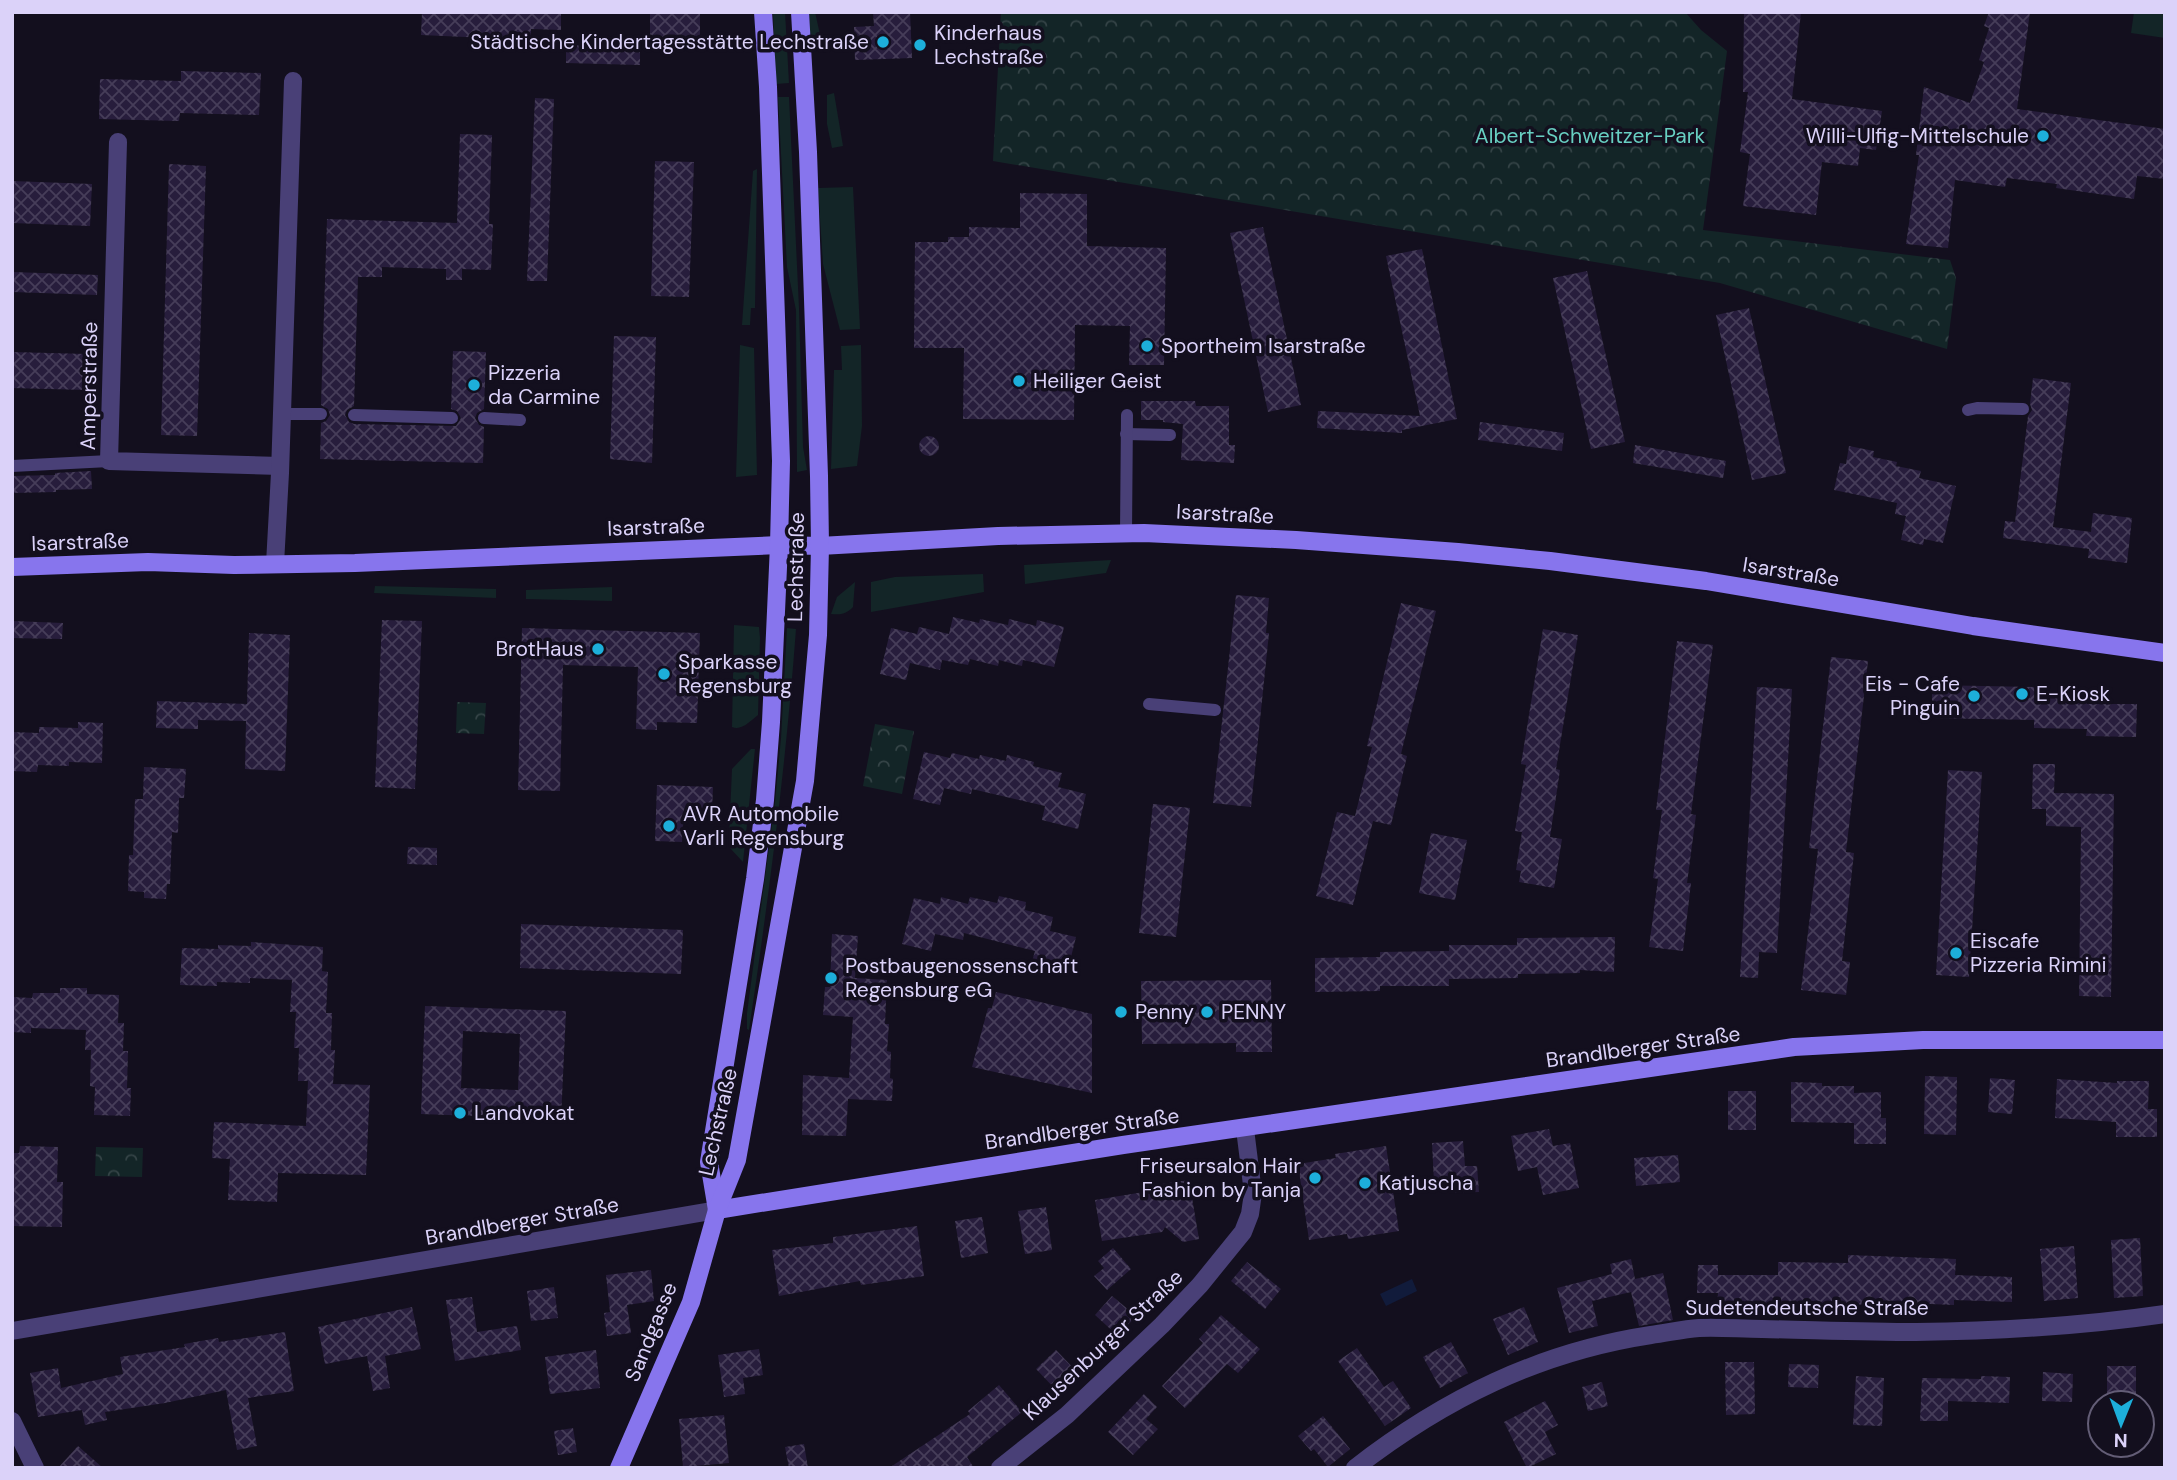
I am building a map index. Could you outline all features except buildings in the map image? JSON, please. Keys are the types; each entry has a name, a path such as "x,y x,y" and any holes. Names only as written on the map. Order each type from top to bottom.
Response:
{"street":[{"name":"Lechstraße","path":"718,1210 709,1162 755,879 765,800 779,545 781,461 763,12"},
{"name":"Lechstraße","path":"718,1210 737,1160 805,781 818,635 820,546 808,152 800,12"},
{"path":"275,564 293,81"},
{"name":"Amperstraße","path":"118,142 109,461 280,466"},
{"name":"Isarstraße","path":"12,567 148,562 355,563 1126,533 1296,540 1550,561 1706,581 1973,626 2165,653"},
{"name":"Brandlberger Straße","path":"12,1331 718,1210 1110,1147 1794,1047 1923,1040 2165,1040"},
{"name":"Klausenburger Straße","path":"1000,1468 1067,1415 1163,1325 1200,1286 1243,1231 1250,1214 1253,1193 1245,1129"},
{"name":"Sandgasse","path":"619,1468 691,1302 718,1210"},
{"name":"Sudetendeutsche Straße","path":"1355,1468 1381,1447 1432,1415 1498,1379 1568,1352 1628,1339 1697,1328 1941,1331 2056,1326 2165,1314"},
{"path":"12,1421 35,1468"}],"lane":[{"path":"1968,410 2023,409"},
{"path":"282,414 321,415"},
{"path":"354,415 452,418"},
{"path":"1126,415 1126,533"},
{"path":"484,418 520,420"},
{"path":"1126,434 1170,435"},
{"path":"12,466 109,461"},
{"path":"1149,704 1215,710"}],"green space":[{"path":"773,12 785,12 789,83 776,84"},
{"path":"809,12 815,12 823,48 817,50 810,32"},
{"name":"Albert-Schweitzer-Park","path":"1001,12 1685,12 1701,30 1727,51 1703,230 1950,260 1956,278 1947,349 1720,283 993,161"},
{"path":"2134,12 2165,12 2165,38 2131,33"},
{"path":"834,93 843,146 832,148 827,124 827,95"},
{"path":"778,97 789,97 803,447 807,470 797,472 796,310 787,267"},
{"path":"757,169 755,308 751,308 750,325 742,325 753,171"},
{"path":"853,187 860,329 840,330 823,264 818,188"},
{"path":"740,345 754,348 757,475 736,477"},
{"path":"861,345 862,426 857,466 831,469 834,370 842,370 841,346"},
{"path":"1111,560 1106,573 1025,584 1024,565"},
{"path":"983,574 984,592 871,612 871,582 895,577"},
{"path":"855,582 853,607 843,613 831,614 837,597"},
{"path":"375,586 496,589 496,598 374,593"},
{"path":"612,587 612,601 526,599 526,590"},
{"path":"734,625 759,627 760,638 758,715 739,728 732,727"},
{"path":"787,628 796,629 787,730 749,1030 747,1013 775,802"},
{"path":"457,702 486,703 484,734 456,733"},
{"path":"875,724 914,731 902,794 863,786"},
{"path":"751,749 755,749 743,862 730,848 732,769"},
{"path":"96,1147 143,1148 142,1177 95,1176"}],"water":[{"path":"1412,1279 1417,1291 1386,1306 1380,1294"}],"place":[{"name":"Städtische Kindertagesstätte Lechstraße","path":"883,42"},
{"name":"Kinderhaus Lechstraße","path":"920,45"},
{"name":"Willi-Ulfig-Mittelschule","path":"2043,136"},
{"name":"Sportheim Isarstraße","path":"1147,346"},
{"name":"Heiliger Geist","path":"1019,381"},
{"name":"Pizzeria da Carmine","path":"474,385"},
{"name":"BrotHaus","path":"598,649"},
{"name":"Sparkasse Regensburg","path":"664,674"},
{"name":"E-Kiosk","path":"2022,694"},
{"name":"Eis - Cafe Pinguin","path":"1974,696"},
{"name":"AVR Automobile Varli Regensburg","path":"669,826"},
{"name":"Eiscafe Pizzeria Rimini","path":"1956,953"},
{"name":"Postbaugenossenschaft Regensburg eG","path":"831,978"},
{"name":"Penny","path":"1121,1012"},
{"name":"PENNY","path":"1207,1012"},
{"name":"Landvokat","path":"460,1113"},
{"name":"Friseursalon Hair Fashion by Tanja","path":"1315,1178"},
{"name":"Katjuscha","path":"1365,1183"}]}
